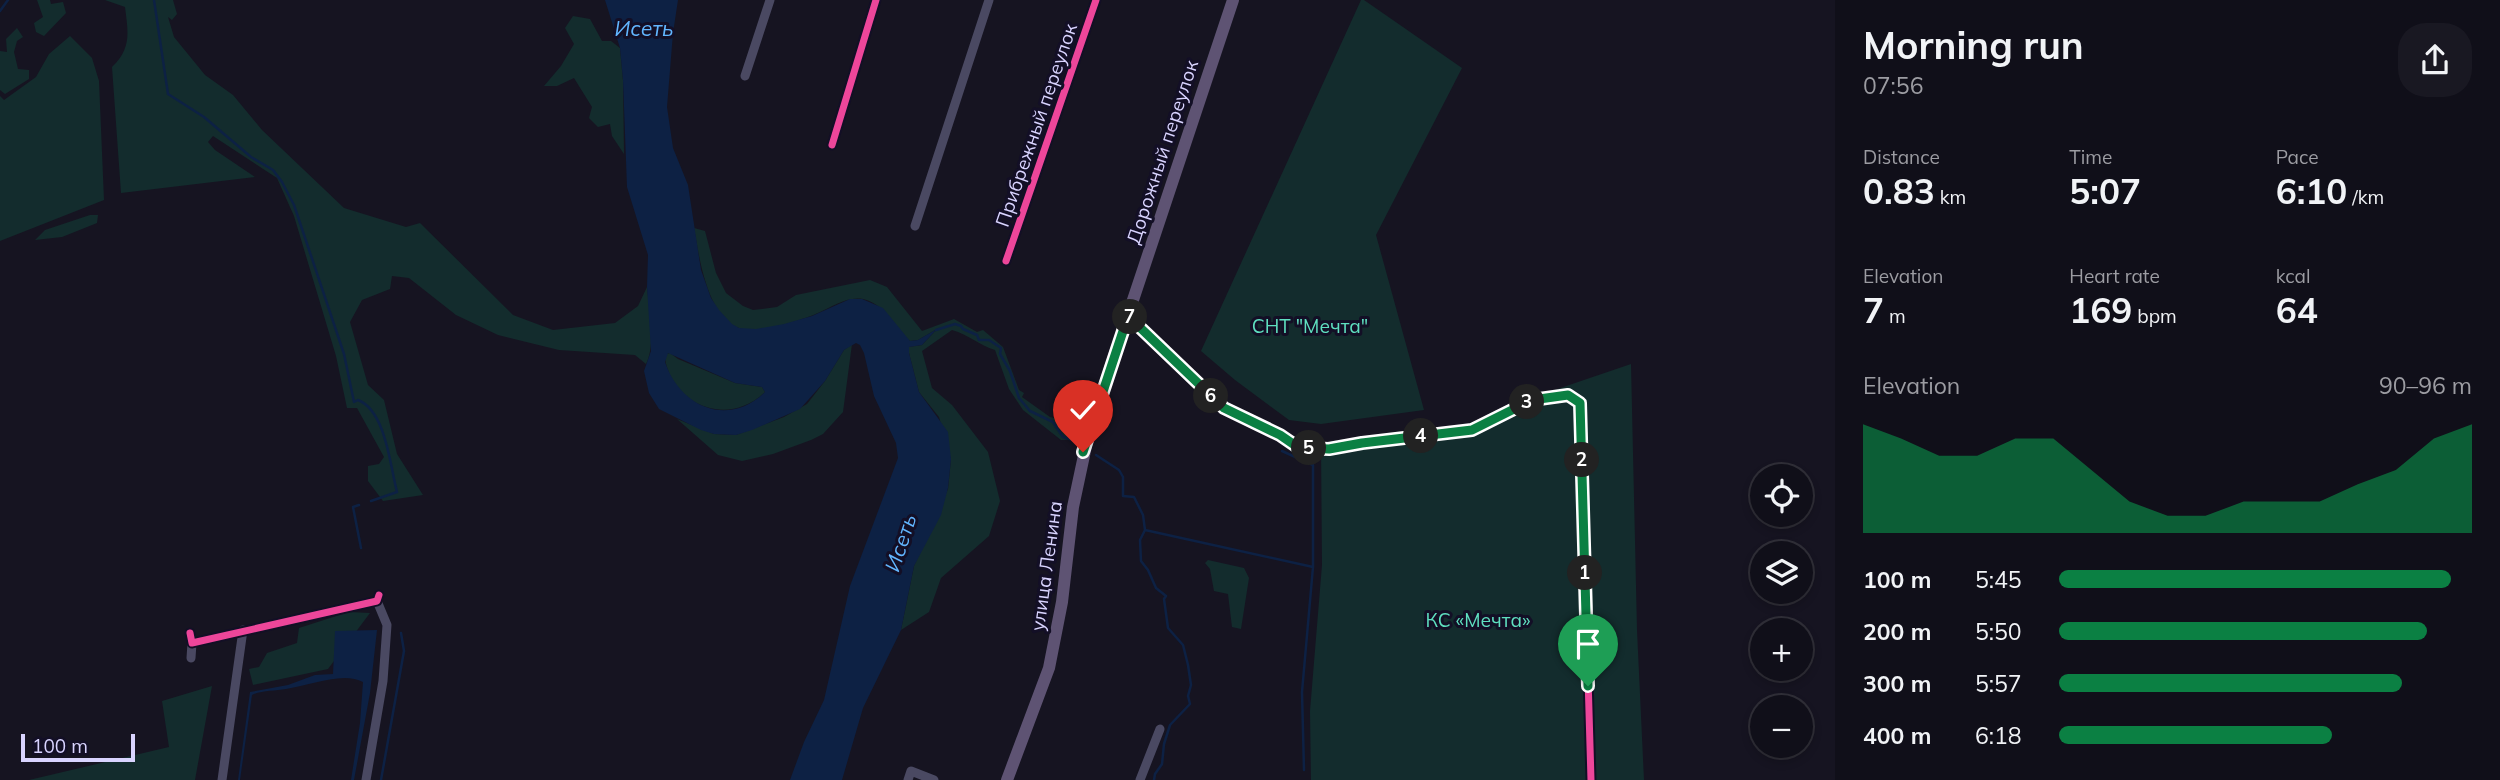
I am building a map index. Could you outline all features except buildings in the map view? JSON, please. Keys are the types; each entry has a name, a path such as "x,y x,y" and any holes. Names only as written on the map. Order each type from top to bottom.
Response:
{"main road":[{"name":"Дорожный переулок","path":"1128,316 1233,0"},
{"name":"улица Ленина","path":"1007,780 1049,668 1083,452 1128,316"}],"street":[{"path":"745,76 770,0"},
{"path":"832,145 876,0"},
{"path":"915,226 989,0"},
{"name":"Прибрежный переулок","path":"1006,261 1096,0"},
{"path":"1128,316 1224,408 1280,435 1296,446 1329,449 1472,430 1532,400 1568,395 1580,403 1591,780"},
{"path":"191,659 191,638 243,630 378,598 387,625 383,681 366,780"},
{"path":"222,780 243,630"},
{"path":"1140,780 1160,729"},
{"path":"910,776 933,780"}],"green space":[{"path":"37,0 50,0 51,4 63,2 66,13 44,36 36,32 34,23 43,17"},
{"path":"105,0 173,0 177,14 172,20 168,17 174,37 205,75 233,95 262,130 344,208 406,227 420,223 513,315 553,330 615,323 638,306 647,287 651,347 646,364 635,355 559,350 498,335 456,315 409,278 392,276 390,289 362,300 350,322 368,385 384,400 397,454 423,495 383,501 368,481 368,466 379,464 384,457 357,408 347,408 336,356 294,216 277,178 213,136 208,142 215,150 255,177 121,193 112,67 126,46 127,24 125,7"},
{"name":"СНТ \"Мечта\"","path":"1361,0 1462,68 1376,235 1424,410 1321,424 1289,420 1201,351"},
{"path":"573,16 590,19 602,41 611,41 620,48 624,154 612,136 610,124 598,127 589,118 592,107 574,78 557,86 544,86 561,66 574,44 565,28"},
{"path":"17,28 23,37 17,41 14,52 18,69 29,70 29,79 5,94 0,90 0,51 7,52 6,39"},
{"path":"70,36 92,58 99,81 104,200 0,241 0,96 4,100 36,77 49,54"},
{"path":"90,215 98,215 97,223 62,237 35,240 45,230"},
{"path":"694,228 705,231 716,273 726,293 743,306 753,310 777,307 796,295 870,280 887,287 922,331 954,319 977,332 983,330 1003,347 1019,390 1024,393 1022,397 1050,417 1067,421 1068,440 1061,440 1023,410 1009,389 995,350 964,335 952,330 922,351 932,388 952,405 988,452 1000,501 989,536 941,578 929,612 901,630 914,566 948,489 951,459 939,417 919,392 909,353 909,347 922,345 937,329 918,340 910,341 878,306 857,298 779,326 739,328 728,322 712,299 702,269"},
{"path":"852,344 843,412 823,434 811,440 773,454 742,461 718,455 677,419 714,434 736,435 784,417 807,404 844,350"},
{"path":"670,353 735,383 762,387 765,392 740,407 726,410 700,405 678,388 670,375 665,360 666,354"},
{"name":"КС «Мечта»","path":"1631,364 1637,630 1644,780 1311,780 1310,711 1322,565 1321,444 1461,428 1531,398"},
{"path":"1208,560 1244,568 1249,578 1241,629 1232,627 1228,594 1214,591 1210,569 1205,563"},
{"path":"349,612 370,613 328,669 253,685 249,669 259,667 267,653 297,643 299,628"},
{"path":"212,686 195,780 29,780 169,747 162,701"}],"water":[{"name":"Исеть","path":"605,0 678,0 667,107 673,148 688,185 701,270 711,298 732,324 739,328 756,329 784,324 812,316 850,299 862,299 883,308 910,341 918,340 937,329 922,345 909,347 909,353 919,392 948,432 951,459 948,488 941,515 914,566 901,630 863,708 842,780 790,780 824,700 850,586 898,458 896,443 874,396 864,353 856,343 844,350 825,381 800,409 752,430 736,435 714,434 659,409 649,393 644,371 651,351 648,255 627,187 620,48","holes":["668,353 735,383 762,387 765,392 751,403 736,409 721,410 693,401 672,378 665,362"]},
{"path":"377,630 370,693 354,780 351,780 363,682 346,678 252,695 238,780 250,692 288,685 315,675 333,674 335,631"}],"waterway":[{"path":"0,11 8,0"},
{"path":"154,0 168,94 204,117 251,157 273,170 294,205 344,354 354,402 358,400 375,415 385,440 397,492 371,501"},
{"path":"936,330 955,324 977,335 979,340 989,340 1001,348 1000,354 1010,371 1019,398 1030,411 1053,422 1063,437 1076,441"},
{"path":"1145,530 1313,567 1313,465 1282,451"},
{"path":"1096,455 1119,470 1123,477 1123,496 1134,497 1143,515 1145,530 1140,540 1141,561 1156,588 1166,596 1164,599 1168,628 1183,645 1188,665 1190,704 1170,725 1162,764 1154,780"},
{"path":"359,505 353,507 361,548"},
{"path":"1304,770 1302,692 1313,567"},
{"path":"381,780 404,651 401,633"}],"cycle path":[{"path":"832,145 876,0"},
{"path":"1006,261 1096,0"},
{"path":"1128,316 1224,408 1280,435 1296,446 1329,449 1472,430 1532,400 1568,395 1580,403 1591,780"},
{"path":"190,633 192,643 377,601 379,595"}],"route":[{"path":"1083,452 1128,316 1224,408 1280,435 1296,446 1307,448 1322,450 1472,430 1532,400 1568,395 1580,403 1588,686"}]}
